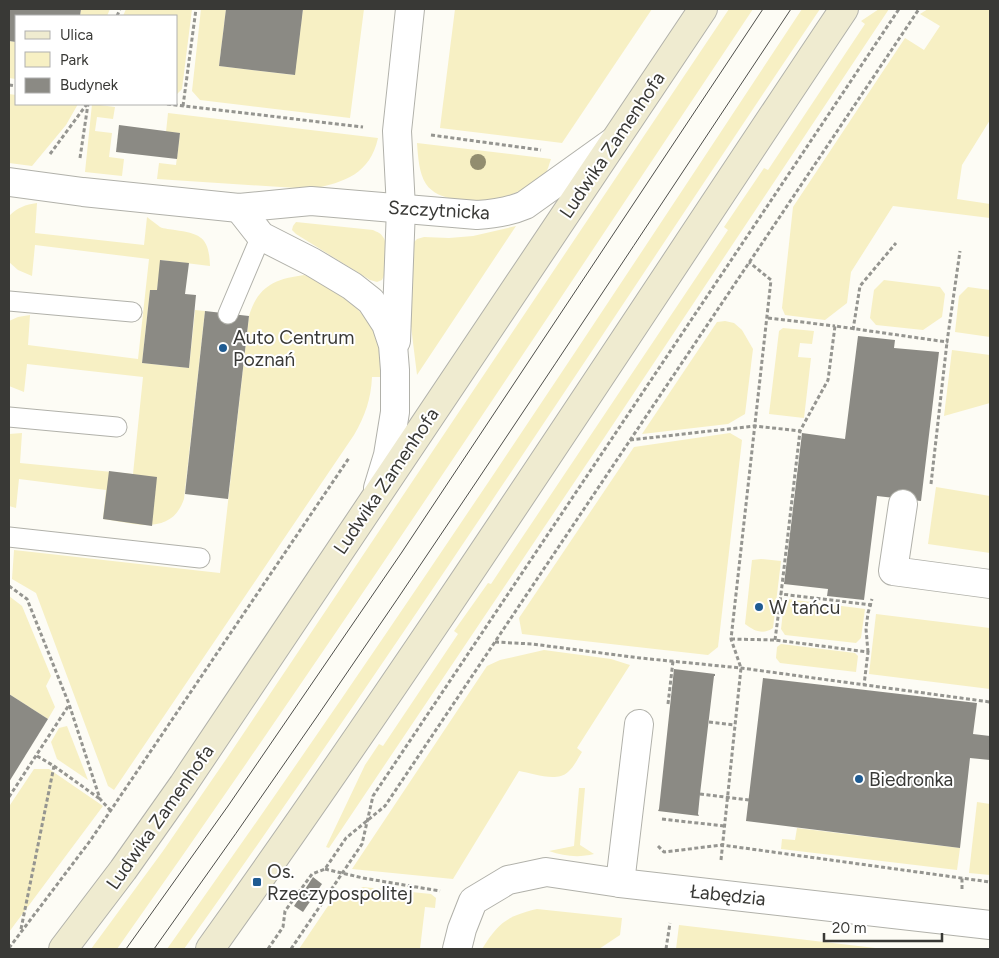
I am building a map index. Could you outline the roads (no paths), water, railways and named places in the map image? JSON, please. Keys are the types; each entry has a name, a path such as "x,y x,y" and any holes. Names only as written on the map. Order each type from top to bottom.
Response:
{"main road":[{"name":"Ludwika Zamenhofa","path":"63,949 123,870 183,785 703,9"},
{"path":"210,949 343,758 547,457 844,9"}],"street":[{"path":"374,500 386,466 395,412 401,208 397,131 410,9"},
{"path":"828,32 851,9"},
{"name":"Szczytnicka","path":"18,183 239,208 311,201 477,215 496,214 512,211 533,200 616,140"},
{"path":"239,208 261,236 312,262 352,286 371,301 383,317 390,332 395,370"},
{"path":"902,504 893,571 990,584"},
{"path":"620,883 639,724"},
{"name":"Łabędzia","path":"457,949 462,929 473,901 508,880 546,872 620,883 990,925"}],"lane":[{"path":"228,314 261,236"},
{"path":"9,301 132,312"},
{"path":"9,417 116,427"},
{"path":"9,537 200,558"}],"tram line":[{"path":"126,949 228,806 402,552 763,9"},
{"path":"154,949 397,600 791,9"}],"place":[{"name":"Auto Centrum Poznań","path":"223,348"},
{"name":"W tańcu","path":"759,607"},
{"name":"Biedronka","path":"859,779"},
{"name":"Os. Rzeczypospolitej","path":"257,882"}]}
